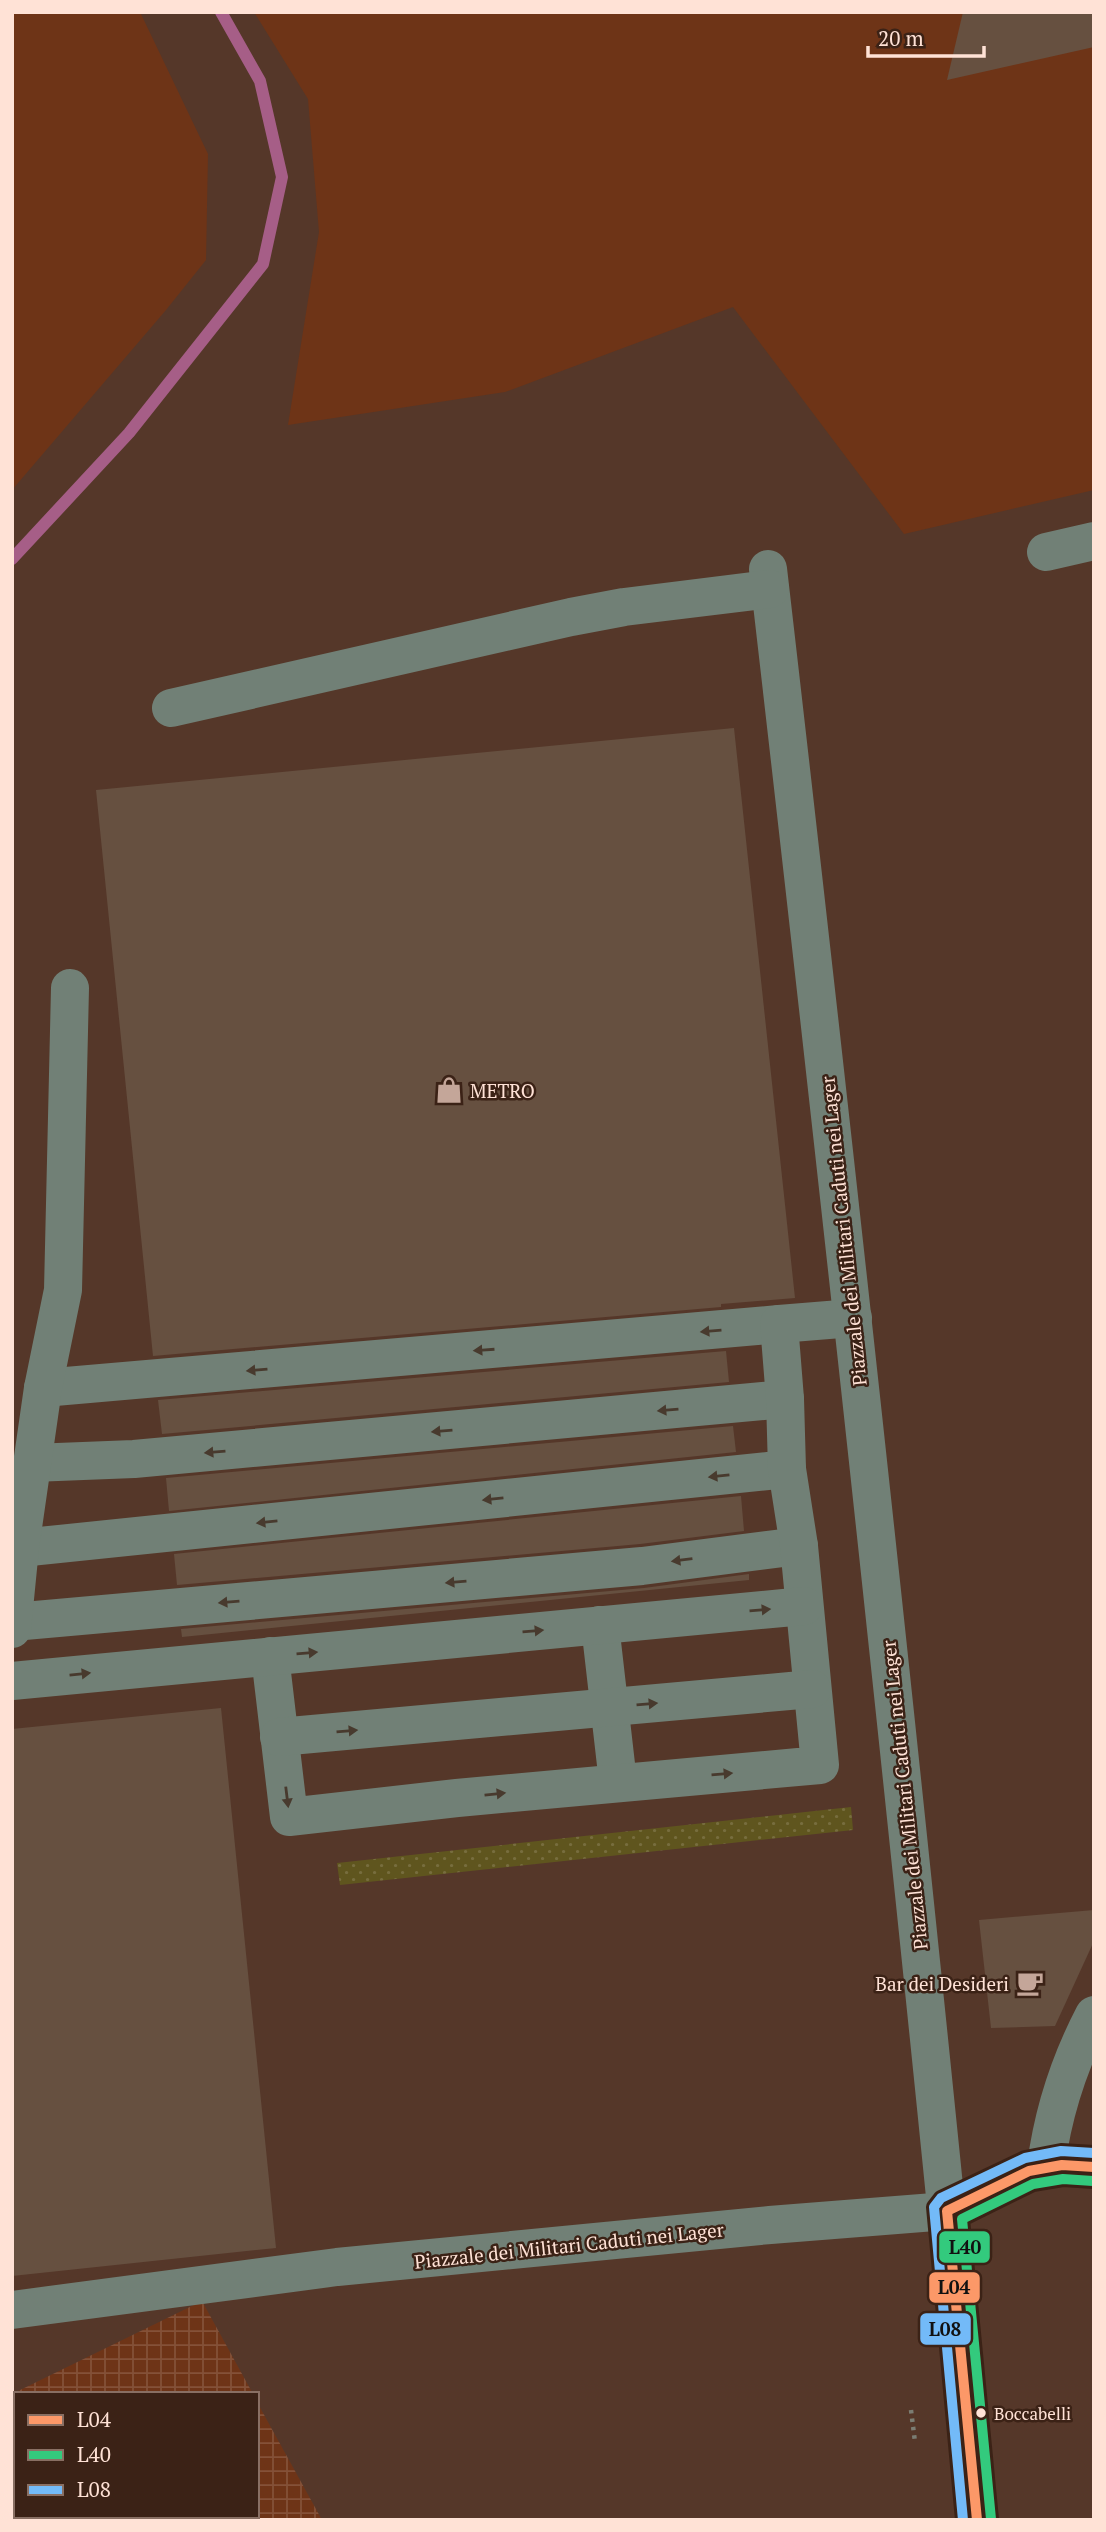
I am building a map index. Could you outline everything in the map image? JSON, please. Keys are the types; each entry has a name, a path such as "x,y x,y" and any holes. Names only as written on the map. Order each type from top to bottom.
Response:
{"street":[{"path":"1046,552 1094,541"},
{"name":"Piazzale dei Militari Caduti nei Lager","path":"12,2310 337,2267 770,2225 947,2211 853,1318 769,579 571,617 171,708"},
{"path":"12,1629 20,1548 43,1388 63,1290 69,988"},
{"path":"43,1388 853,1318"},
{"path":"270,1656 289,1817 618,1782 820,1765 799,1546 787,1469 779,1324"},
{"path":"32,1463 134,1459 785,1399"},
{"path":"20,1548 787,1469"},
{"path":"13,1622 642,1566 799,1546"},
{"path":"12,1681 804,1606"},
{"path":"600,1625 618,1782"},
{"path":"279,1737 812,1689"},
{"path":"1046,2166 1063,2084 1094,2015"},
{"path":"977,2520 947,2211 1029,2171 1046,2166 1094,2168"}],"path":[{"path":"911,2410 915,2442"}],"shaded area":[{"path":"12,12 140,12 208,154 206,260 12,490"},
{"path":"254,12 1094,12 1094,490 904,534 733,307 505,392 288,425 319,232 308,99"},
{"path":"851,1807 853,1830 340,1885 337,1863"},
{"path":"202,2301 252,2392 16,2392"},
{"path":"14,2393 14,2518 259,2518 259,2406 322,2520 12,2520"}],"building":[{"path":"963,12 1094,12 1094,47 947,80"},
{"name":"METRO","path":"734,728 795,1298 721,1304 721,1307 153,1356 96,790"},
{"path":"726,1351 729,1382 162,1434 158,1400"},
{"path":"733,1426 736,1452 169,1511 166,1478"},
{"path":"741,1496 744,1531 640,1544 177,1585 174,1554"},
{"path":"749,1574 749,1580 182,1637 181,1629 644,1588"},
{"path":"221,1708 276,2248 12,2276 12,1729"},
{"name":"Bar dei Desideri","path":"1094,1910 1094,1941 1055,2026 991,2028 979,1920"}],"waterway":[{"path":"12,559 129,433 263,264 282,177 260,81 221,12"}],"transit line":[{"name":"L08","path":"963,2520 934,2207 941,2198 1025,2158 1061,2151 1094,2153"},
{"name":"L04","path":"977,2520 947,2211 1029,2171 1062,2165 1094,2167"},
{"name":"L40","path":"991,2519 962,2219 1033,2184 1063,2179 1093,2181"}],"place":[{"name":"METRO","path":"449,1090"},
{"name":"Bar dei Desideri","path":"1030,1983"},
{"name":"Boccabelli","path":"981,2413"}]}
